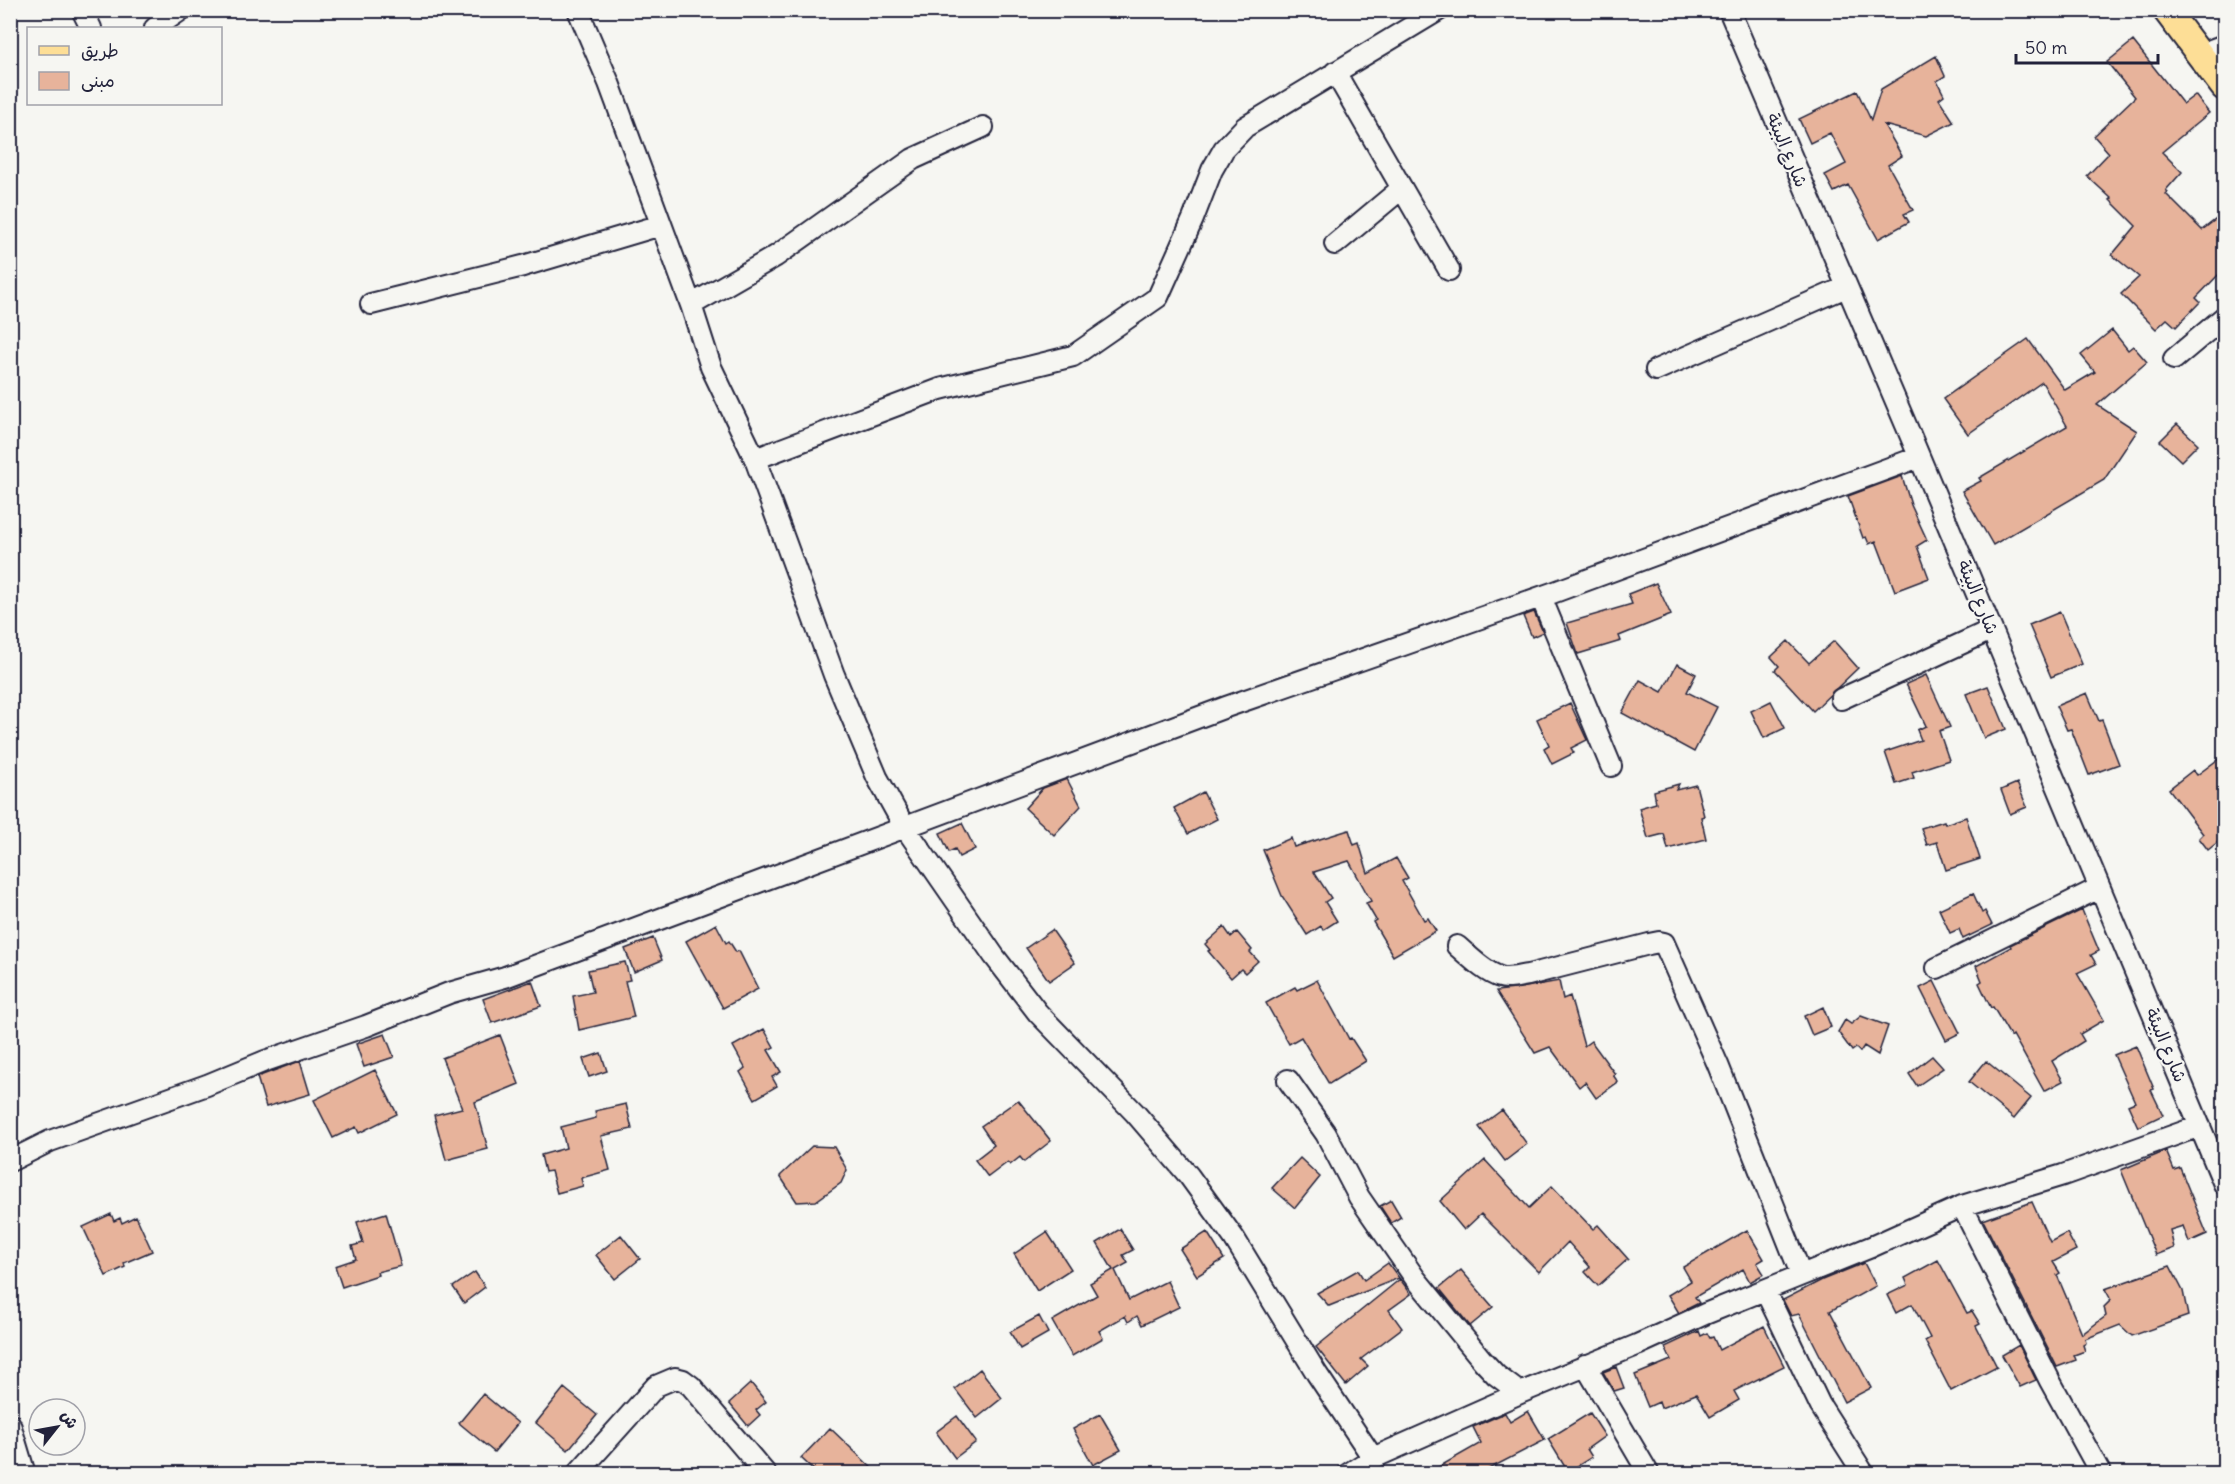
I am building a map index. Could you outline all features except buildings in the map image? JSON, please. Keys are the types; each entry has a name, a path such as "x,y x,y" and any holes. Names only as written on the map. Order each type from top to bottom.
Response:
{"main road":[{"path":"2166,10 2224,87"}],"street":[{"path":"82,10 90,27"},
{"path":"156,27 181,10"},
{"path":"578,10 609,83 691,305 711,367 755,459 854,725 877,777 904,826 994,956 1038,1013 1135,1113 1189,1176 1234,1238 1317,1374 1373,1458"},
{"path":"755,459 940,389 1073,356 1158,297 1212,170 1233,137 1245,127 1439,10"},
{"name":"شارع البيئة","path":"1729,10 2224,1184"},
{"path":"2200,54 2224,45"},
{"path":"1335,72 1449,270"},
{"path":"691,305 776,256 913,159 983,127"},
{"path":"1335,244 1401,189"},
{"path":"371,304 523,266 661,225"},
{"path":"1656,370 1846,287"},
{"path":"2174,359 2224,317"},
{"path":"10,1161 50,1141 207,1085 264,1060 366,1026 449,993 527,968 1226,707 1541,597 1919,457"},
{"path":"1541,597 1611,766"},
{"path":"1841,699 1991,630"},
{"path":"1937,968 2099,888"},
{"path":"1457,946 1492,973 1509,978 1649,944 1665,943 1718,1065 1801,1274"},
{"path":"1288,1080 1326,1134 1359,1197 1415,1278 1483,1361 1520,1393"},
{"path":"1348,1473 1373,1458 1520,1393 1870,1247 1962,1206 2062,1175 2200,1126"},
{"path":"1962,1206 2050,1381 2101,1473"},
{"path":"1765,1290 1820,1405 1864,1473"},
{"path":"1585,1365 1648,1473"},
{"path":"577,1473 656,1386 675,1378 691,1386 766,1473"},
{"path":"10,1424 25,1473"}]}
